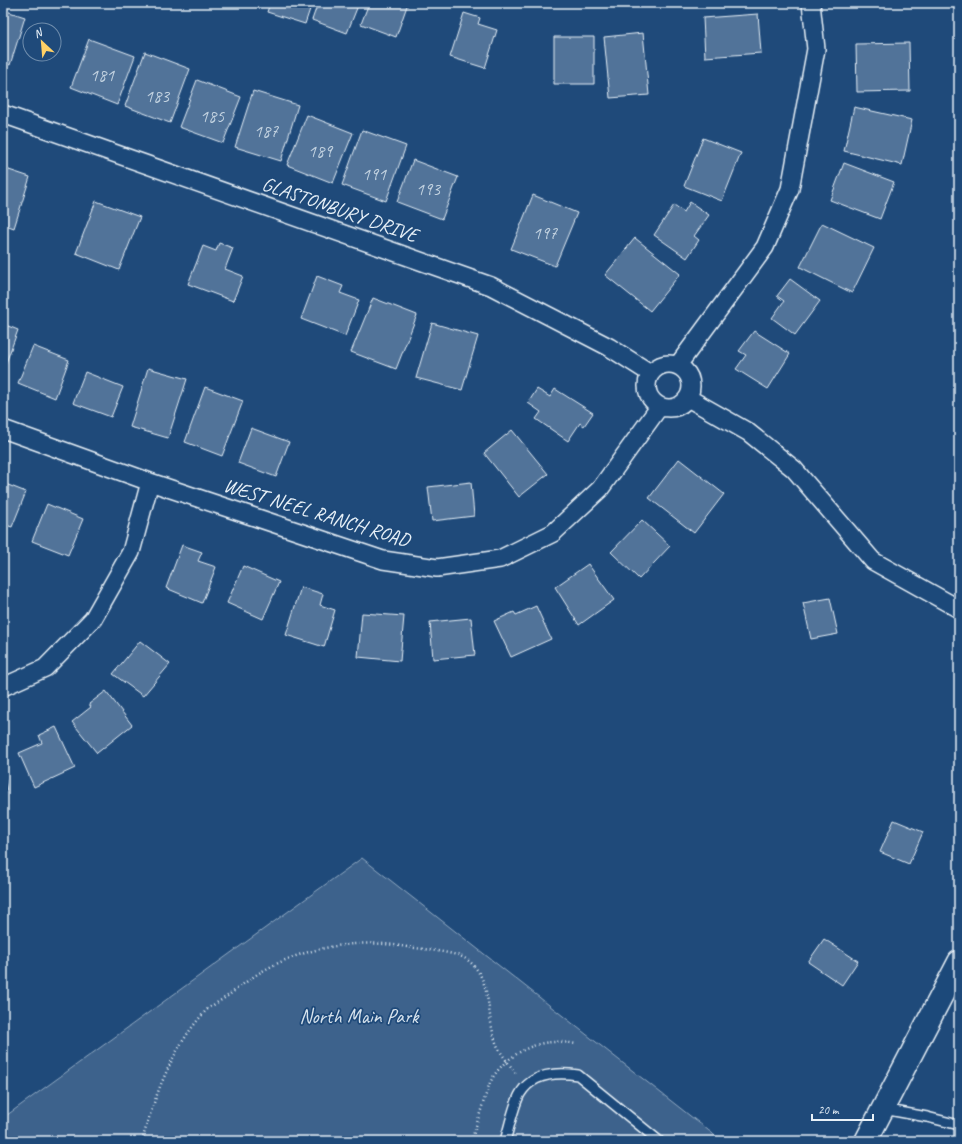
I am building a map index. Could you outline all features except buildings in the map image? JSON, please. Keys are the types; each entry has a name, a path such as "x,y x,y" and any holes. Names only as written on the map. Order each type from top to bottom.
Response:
{"main road":[{"path":"866,1141 959,962"}],"street":[{"path":"678,365 765,246 790,189 816,49 811,3"},
{"name":"GLASTONBURY DRIVE","path":"3,114 491,286 609,347 650,373"},
{"path":"663,364 678,365 689,376 691,383 688,398 675,407 667,408 660,406 648,396 647,380 650,373 663,364"},
{"path":"688,398 748,432 794,469 873,561 959,609"},
{"name":"WEST NEEL RANCH ROAD","path":"3,429 150,482 383,560 437,568 500,559 553,533 600,489 660,406"},
{"path":"3,687 44,668 93,619 131,552 150,482"}],"lane":[{"path":"505,1141 520,1094 535,1080 562,1072 578,1075 659,1141"},
{"path":"883,1109 927,1116 959,1125"}],"path":[{"path":"142,1141 154,1100 177,1050 203,1013 257,975 293,957 341,946 388,944 446,953 466,959 477,969 484,981 490,1024 497,1045 507,1062 527,1086"},
{"path":"471,1141 491,1082 497,1072 507,1062 527,1048 541,1044 554,1042 576,1044"}],"green space":[{"name":"North Main Park","path":"362,858 722,1141 3,1141 3,1118"}]}
